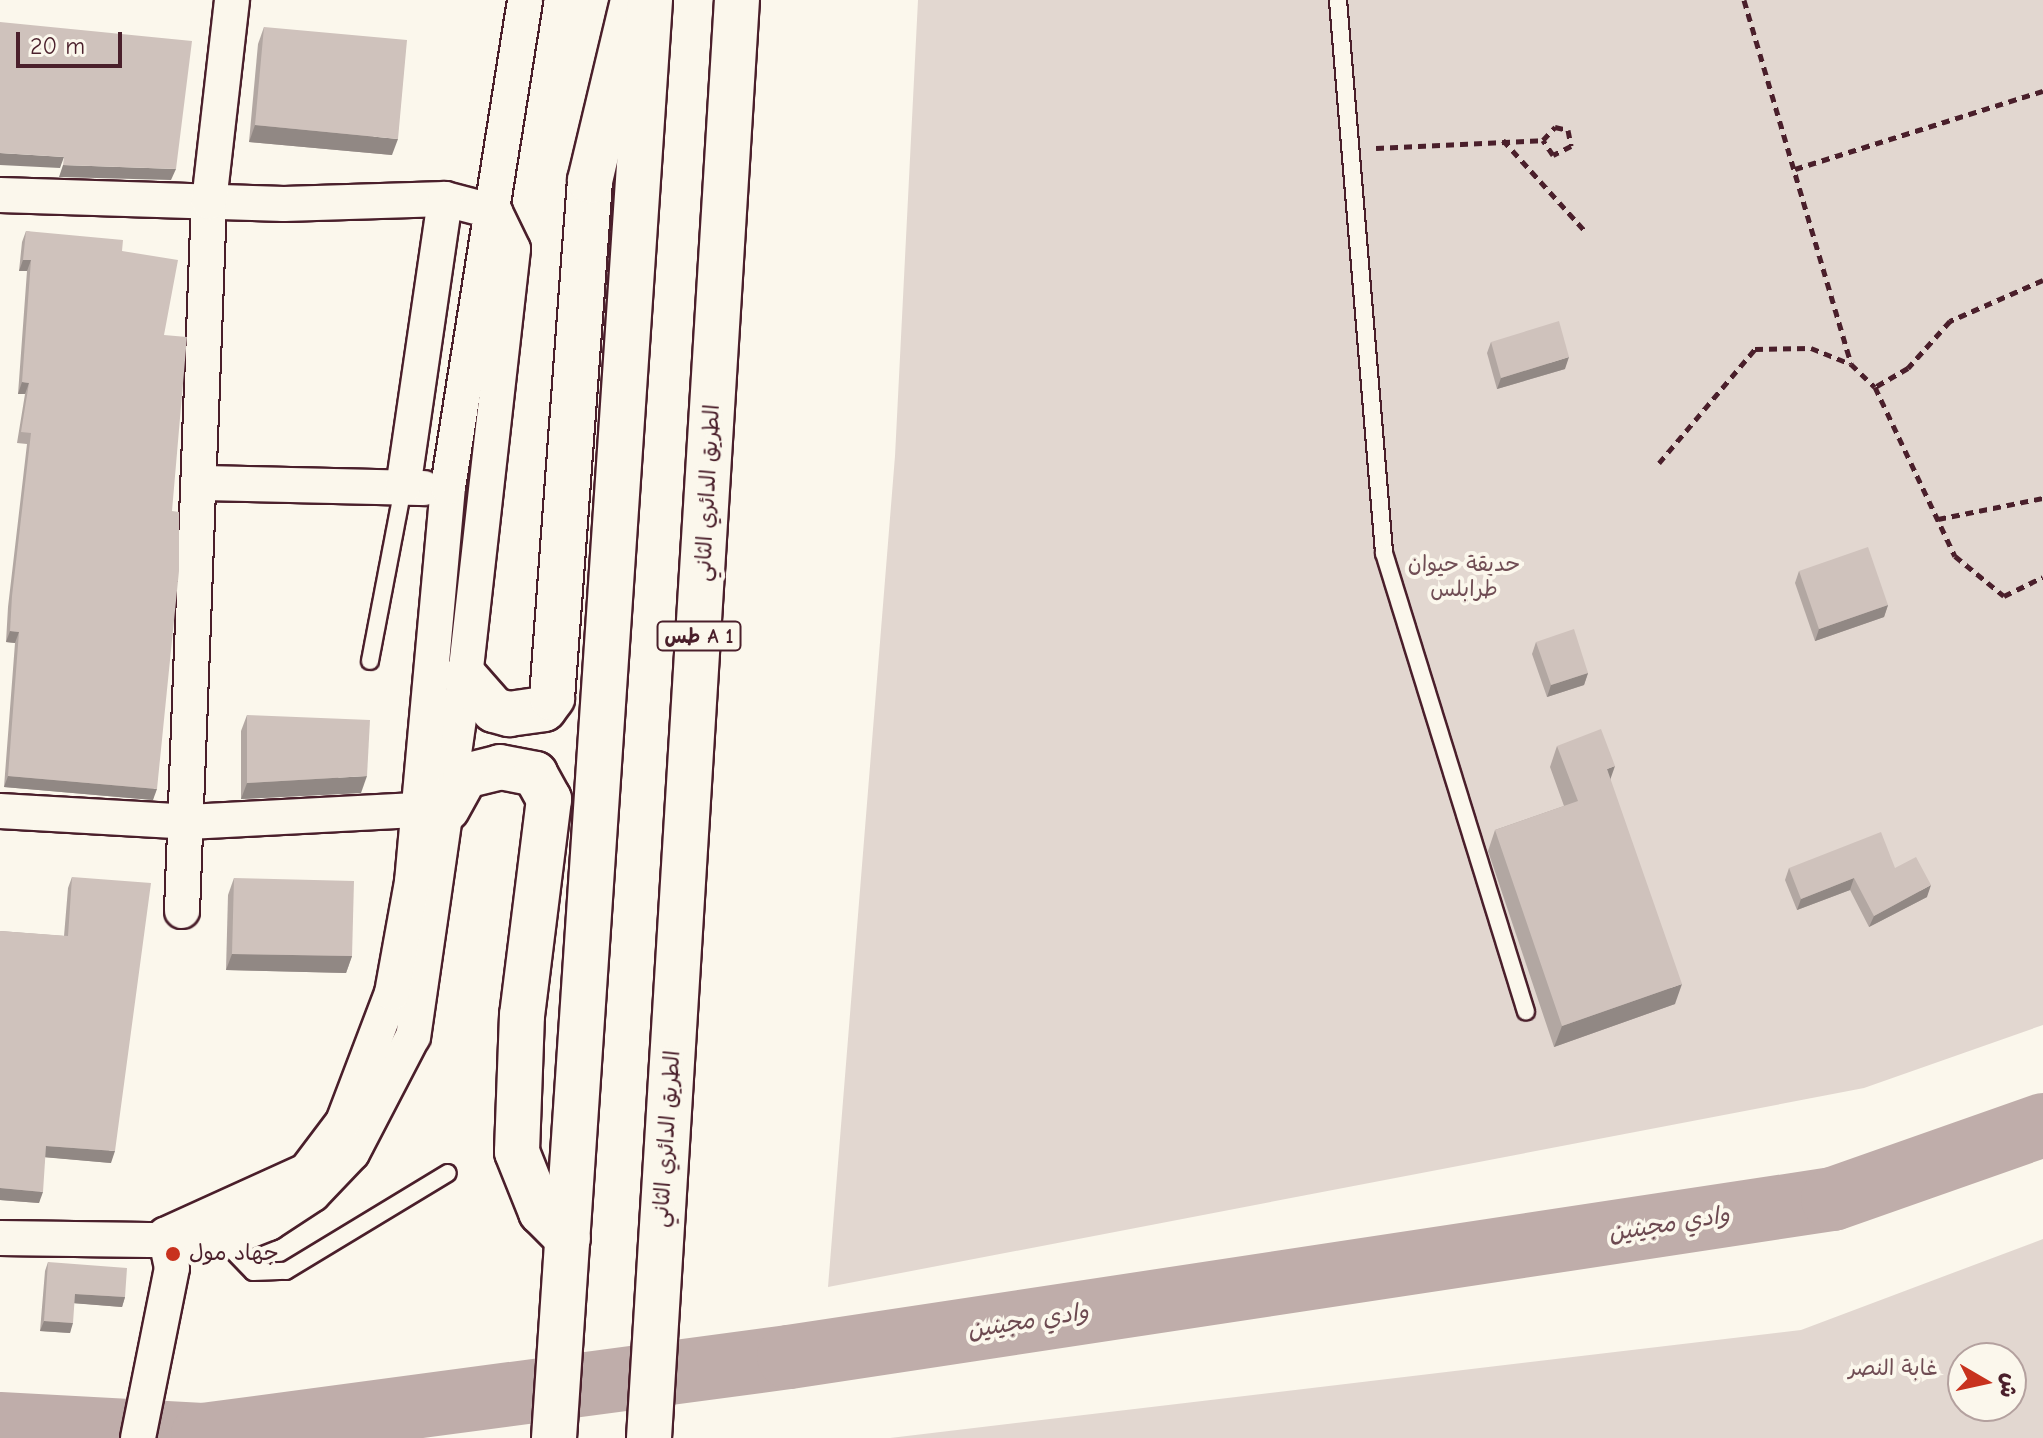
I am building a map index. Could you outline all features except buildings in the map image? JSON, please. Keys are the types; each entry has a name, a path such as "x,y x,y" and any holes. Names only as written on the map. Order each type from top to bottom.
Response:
{"highway":[{"path":"465,677 494,710 509,714 544,709 552,698 590,181 633,0"},
{"path":"554,1438 650,0"},
{"name":"الطريق الدائري الثاني","path":"649,1438 737,0"},
{"path":"430,809 465,776 500,767 535,774 549,799 522,1015 517,1152 541,1212 568,1252"}],"street":[{"path":"182,911 188,822 209,202 232,0"},
{"path":"0,1238 165,1235 223,1241 313,1194 352,1153 413,1036 430,809 433,688 448,487 495,212 525,0"},
{"path":"0,195 209,202 445,199 495,212 513,249 465,677 412,882 392,993 343,1122 306,1171 165,1235"},
{"path":"403,488 445,199"},
{"path":"200,483 448,487"},
{"path":"0,811 188,822 430,809"},
{"path":"138,1438 172,1268 165,1235"}],"lane":[{"path":"1338,0 1384,553 1526,1012"},
{"path":"370,661 403,488"},
{"path":"223,1241 253,1272 286,1271 448,1173"}],"path":[{"path":"1744,0 1851,364"},
{"path":"1795,169 2043,91"},
{"path":"1351,150 1502,139 1543,140 1555,127 1568,130 1571,146 1553,155 1543,140"},
{"path":"1502,139 1584,230"},
{"path":"1875,387 1908,368 1950,321 2043,280"},
{"path":"1659,463 1755,349 1811,348 1851,364 1875,387 1955,556 2004,596 2043,577"},
{"path":"1938,519 2043,498"}],"green space":[{"name":"حديقة حيوان طرابلس","path":"918,0 2043,0 2043,1025 1864,1088 828,1287 895,456"},
{"name":"غابة النصر","path":"2043,1239 2043,1438 890,1438 1801,1330"}],"waterway":[{"name":"وادي مجينين","path":"0,1424 203,1435 789,1357 1833,1199 2043,1125"}],"place":[{"name":"جهاد مول","path":"173,1254"}]}
